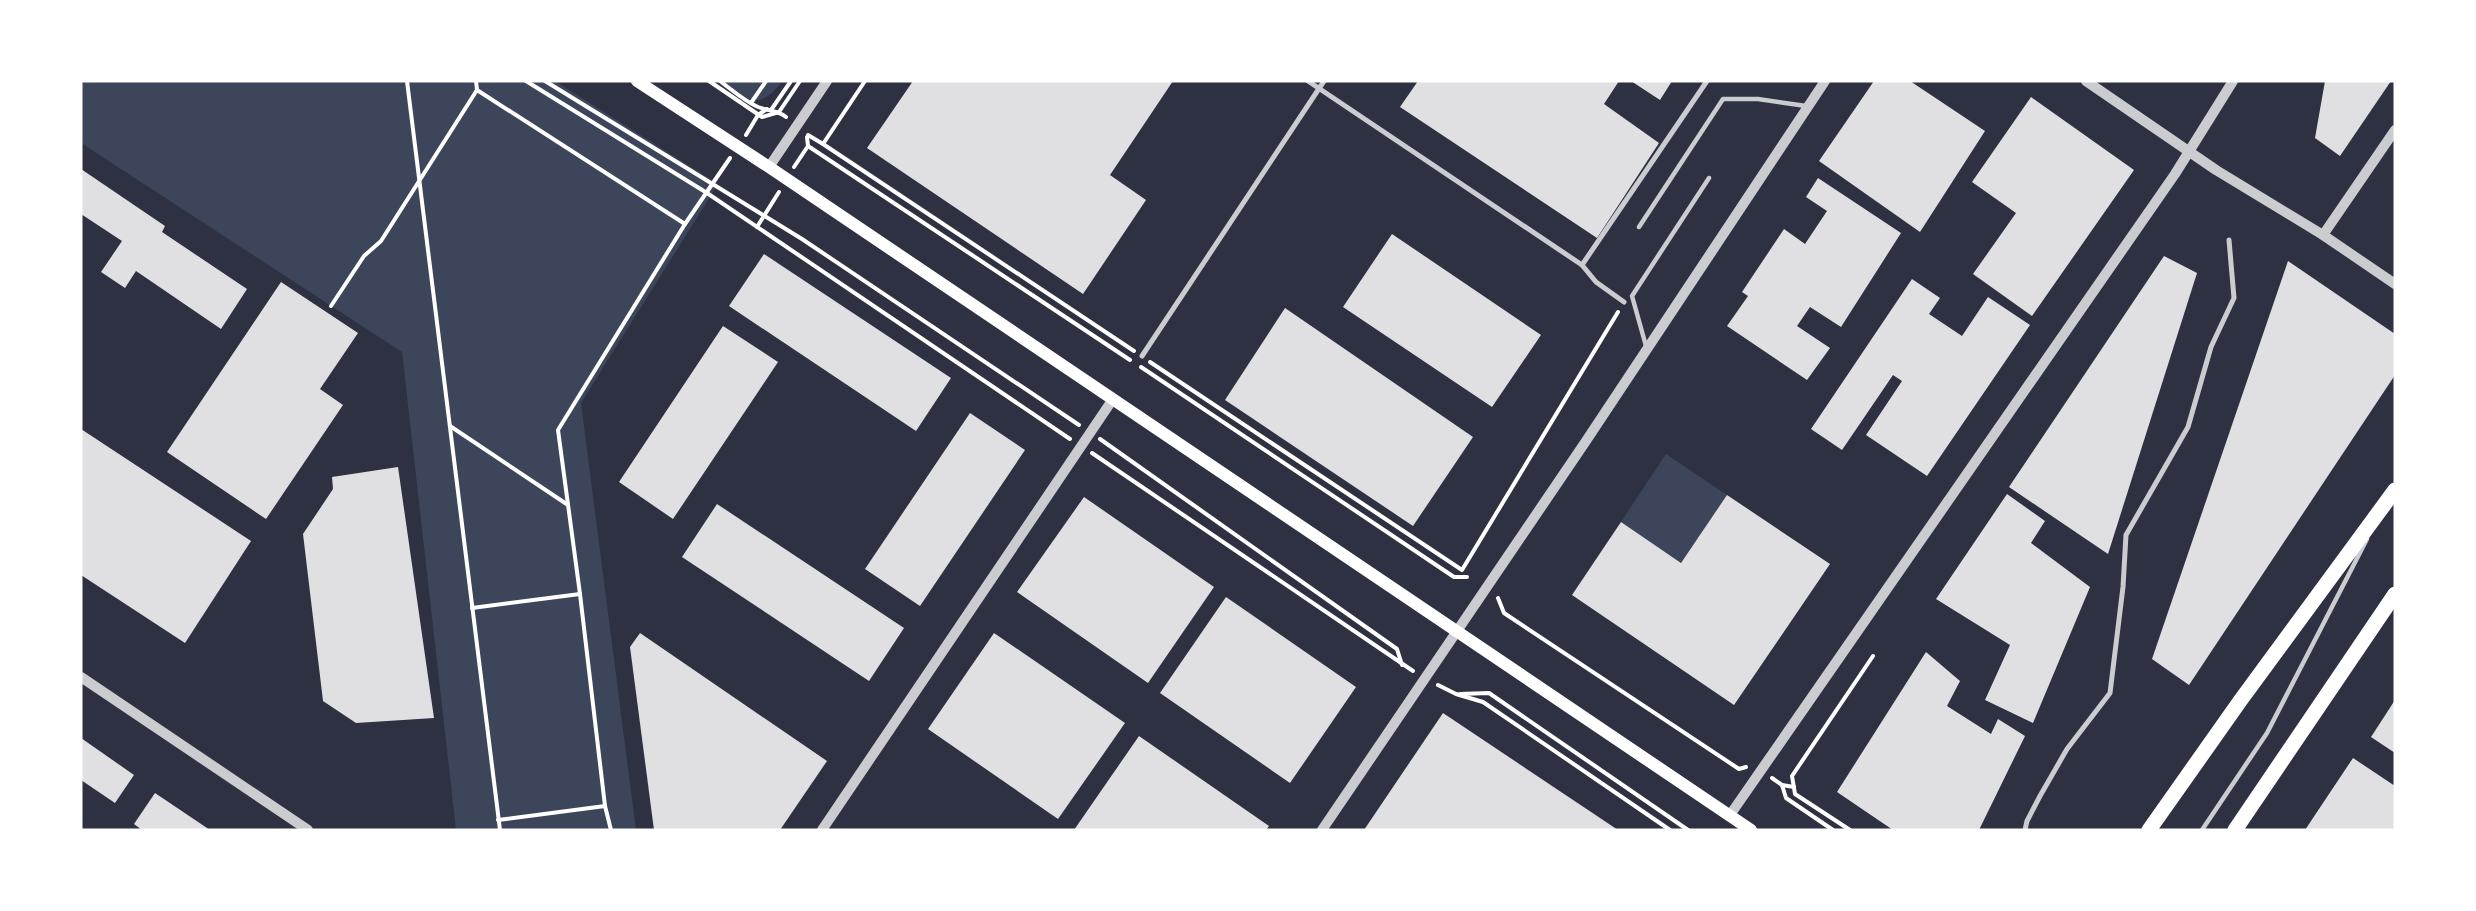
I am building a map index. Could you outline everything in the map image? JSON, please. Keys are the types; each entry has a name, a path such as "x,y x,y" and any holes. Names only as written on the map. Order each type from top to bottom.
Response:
{"main road":[{"path":"637,81 769,167 1751,830"},
{"path":"2150,830 2240,701 2395,490"},
{"path":"2235,830 2395,594"}],"street":[{"path":"769,167 827,81"},
{"path":"1308,81 1582,265 1596,282 1624,302"},
{"path":"1142,357 1324,81"},
{"path":"1582,265 1707,81"},
{"path":"1322,830 1826,81"},
{"path":"2086,81 2190,152 2323,235 2395,284"},
{"path":"1730,815 2190,152 2234,81"},
{"path":"2323,235 2395,130"},
{"path":"2025,830 2027,821 2040,796 2067,750 2110,693 2123,587 2126,535 2188,427 2211,347 2234,298 2229,240"},
{"path":"822,830 1113,399"},
{"path":"81,677 308,830"}],"lane":[{"path":"1640,227 1723,99 1758,99 1808,106"},
{"path":"1647,349 1632,296 1709,178"},
{"path":"2202,830 2267,733 2385,505"}],"path":[{"path":"407,81 500,830"},
{"path":"331,306 364,256 381,241 477,90 476,81"},
{"path":"526,81 707,193 1402,665 1396,649 1155,476 802,239 545,81"},
{"path":"709,81 762,117 779,112 800,81"},
{"path":"720,81 751,103 779,112"},
{"path":"751,103 766,81"},
{"path":"758,115 769,110 791,81"},
{"path":"823,144 865,81"},
{"path":"477,90 685,224"},
{"path":"807,134 1462,570 1467,577"},
{"path":"611,830 605,806 558,430 685,224 707,193"},
{"path":"1462,570 1624,302"},
{"path":"450,426 568,505"},
{"path":"472,608 580,594"},
{"path":"1504,600 1498,598 1504,613 1739,769"},
{"path":"1850,830 1795,794 1792,776 1873,656"},
{"path":"1670,830 1483,702 1456,694 1490,693 1688,830"},
{"path":"1794,787 1782,785 1786,798 1833,830"},
{"path":"498,820 605,806"}],"shaded area":[{"path":"81,81 555,81 718,184 581,403 636,830 456,830 402,352 81,143"},
{"path":"717,81 782,81 766,97 751,100"},
{"path":"1666,454 1727,495 1681,563 1621,522"}],"building":[{"path":"913,81 1173,81 1110,175 1146,200 1083,294 867,148"},
{"path":"1418,81 1619,81 1604,104 1659,143 1597,238 1400,107"},
{"path":"1631,81 1672,81 1660,100"},
{"path":"1874,81 1910,81 1985,131 1920,232 1819,161"},
{"path":"2325,81 2391,81 2340,156 2315,138"},
{"path":"2031,97 2134,170 2032,316 1973,274 2016,213 1972,182"},
{"path":"81,169 165,226 162,232 247,289 221,329 136,271 125,288 101,272 122,241 81,214"},
{"path":"1818,178 1901,233 1841,327 1810,307 1797,326 1830,348 1807,380 1727,326 1748,296 1742,292 1784,229 1805,244 1827,211 1806,197"},
{"path":"1392,234 1541,335 1492,407 1343,307"},
{"path":"764,254 951,378 916,431 729,306"},
{"path":"2164,256 2197,273 2108,554 2009,487"},
{"path":"2288,261 2395,334 2395,375 2189,685 2152,659"},
{"path":"1912,279 1940,298 1929,314 1962,336 1988,297 2030,325 1927,476 1866,435 1902,381 1893,375 1842,450 1811,429"},
{"path":"281,282 358,333 320,389 343,405 266,519 167,452"},
{"path":"1285,308 1473,437 1413,526 1225,400"},
{"path":"723,326 778,362 673,519 619,482"},
{"path":"970,413 1025,450 920,606 865,569"},
{"path":"81,429 251,541 185,643 81,575"},
{"path":"398,467 434,718 356,723 323,701 303,534 333,489 332,477"},
{"path":"2007,494 2045,521 2031,543 2090,587 2033,723 1985,700 2010,645 1936,599"},
{"path":"1727,495 1830,564 1734,705 1572,595 1621,522 1681,563"},
{"path":"1084,497 1214,587 1148,683 1017,592"},
{"path":"717,504 904,628 869,681 682,557"},
{"path":"1226,597 1356,687 1290,783 1160,693"},
{"path":"640,633 827,761 780,830 654,830 630,647"},
{"path":"994,633 1125,723 1058,819 928,729"},
{"path":"1926,652 1960,681 1947,706 1991,734 1998,719 2025,736 1979,830 1893,830 1837,792"},
{"path":"2395,700 2395,753 2371,737"},
{"path":"1443,713 1618,830 1364,830"},
{"path":"1139,736 1269,826 1266,830 1074,830"},
{"path":"81,738 134,775 115,803 81,780"},
{"path":"2353,758 2395,786 2395,830 2305,830"},
{"path":"155,793 210,830 142,830 134,824"}]}
